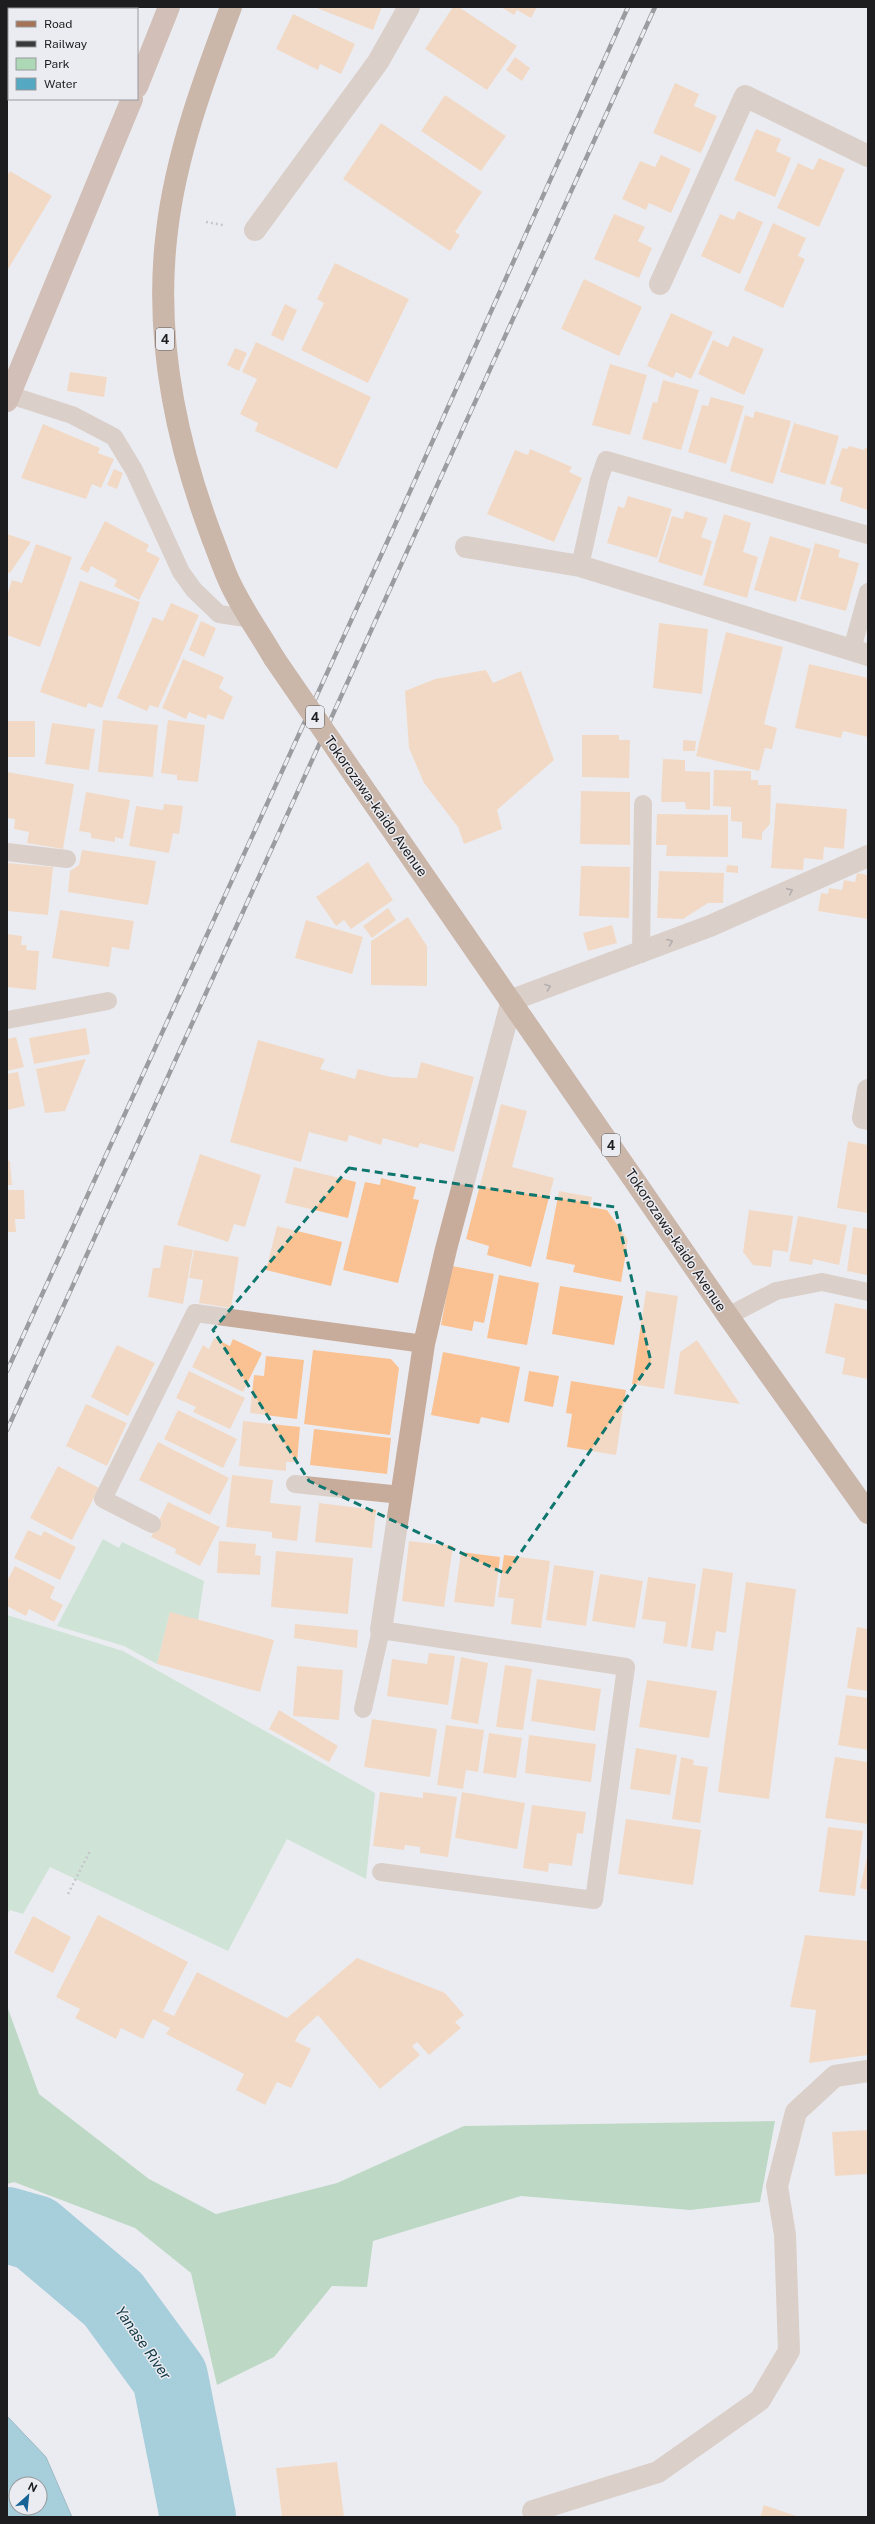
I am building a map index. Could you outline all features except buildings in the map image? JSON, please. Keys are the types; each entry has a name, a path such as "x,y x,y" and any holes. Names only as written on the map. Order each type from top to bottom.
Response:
{"main road":[{"name":"Tokorozawa-kaido Avenue","path":"231,7 208,68 180,159 166,231 163,320 174,415 201,508 230,584 274,658 355,776 512,1000 728,1316 868,1513"}],"street":[{"path":"138,84 169,7"},
{"path":"255,230 378,62 409,7"},
{"path":"660,284 745,96 868,156"},
{"path":"8,397 132,100"},
{"path":"466,548 580,566 860,652"},
{"path":"381,1630 424,1344 446,1249 512,1000 641,954 710,926 868,856"},
{"path":"868,1090 863,1118 868,1119"},
{"path":"533,2511 658,2472 760,2400 789,2351 785,2235 777,2186 796,2112 835,2076 868,2071"}],"lane":[{"path":"8,397 72,415 114,436 134,470 181,572 194,590 219,614 252,619"},
{"path":"580,566 599,480 606,460 868,535"},
{"path":"860,652 868,592"},
{"path":"641,954 644,804"},
{"path":"7,852 67,859"},
{"path":"7,1020 108,1001"},
{"path":"728,1316 776,1291 822,1282 868,1292"},
{"path":"152,1524 104,1499 195,1313 424,1344"},
{"path":"295,1484 401,1495"},
{"path":"363,1708 381,1630 626,1667 594,1900 381,1872"}],"path":[{"path":"68,1894 90,1851"}],"highlighted area":[{"path":"349,1168 615,1207 651,1362 506,1574 309,1481 213,1330"}],"green space":[{"path":"103,1539 119,1548 122,1542 204,1581 198,1620 170,1613 157,1664 124,1646 57,1626"},
{"path":"7,1615 123,1651 375,1793 366,1879 287,1839 228,1951 50,1867 23,1914 10,1910 7,1915"},
{"path":"7,2006 39,2094 149,2179 216,2214 337,2183 464,2126 775,2121 760,2202 690,2210 521,2196 373,2241 367,2287 332,2286 274,2357 217,2385 191,2273 135,2228 14,2182 7,2184"}],"water":[{"path":"7,2416 46,2457 72,2517 7,2517"}],"waterway":[{"name":"Yanase River","path":"7,2225 35,2233 113,2299 170,2377 198,2517"}],"railway":[{"path":"7,1371 394,527 628,7"},
{"path":"7,1430 655,7"}]}
